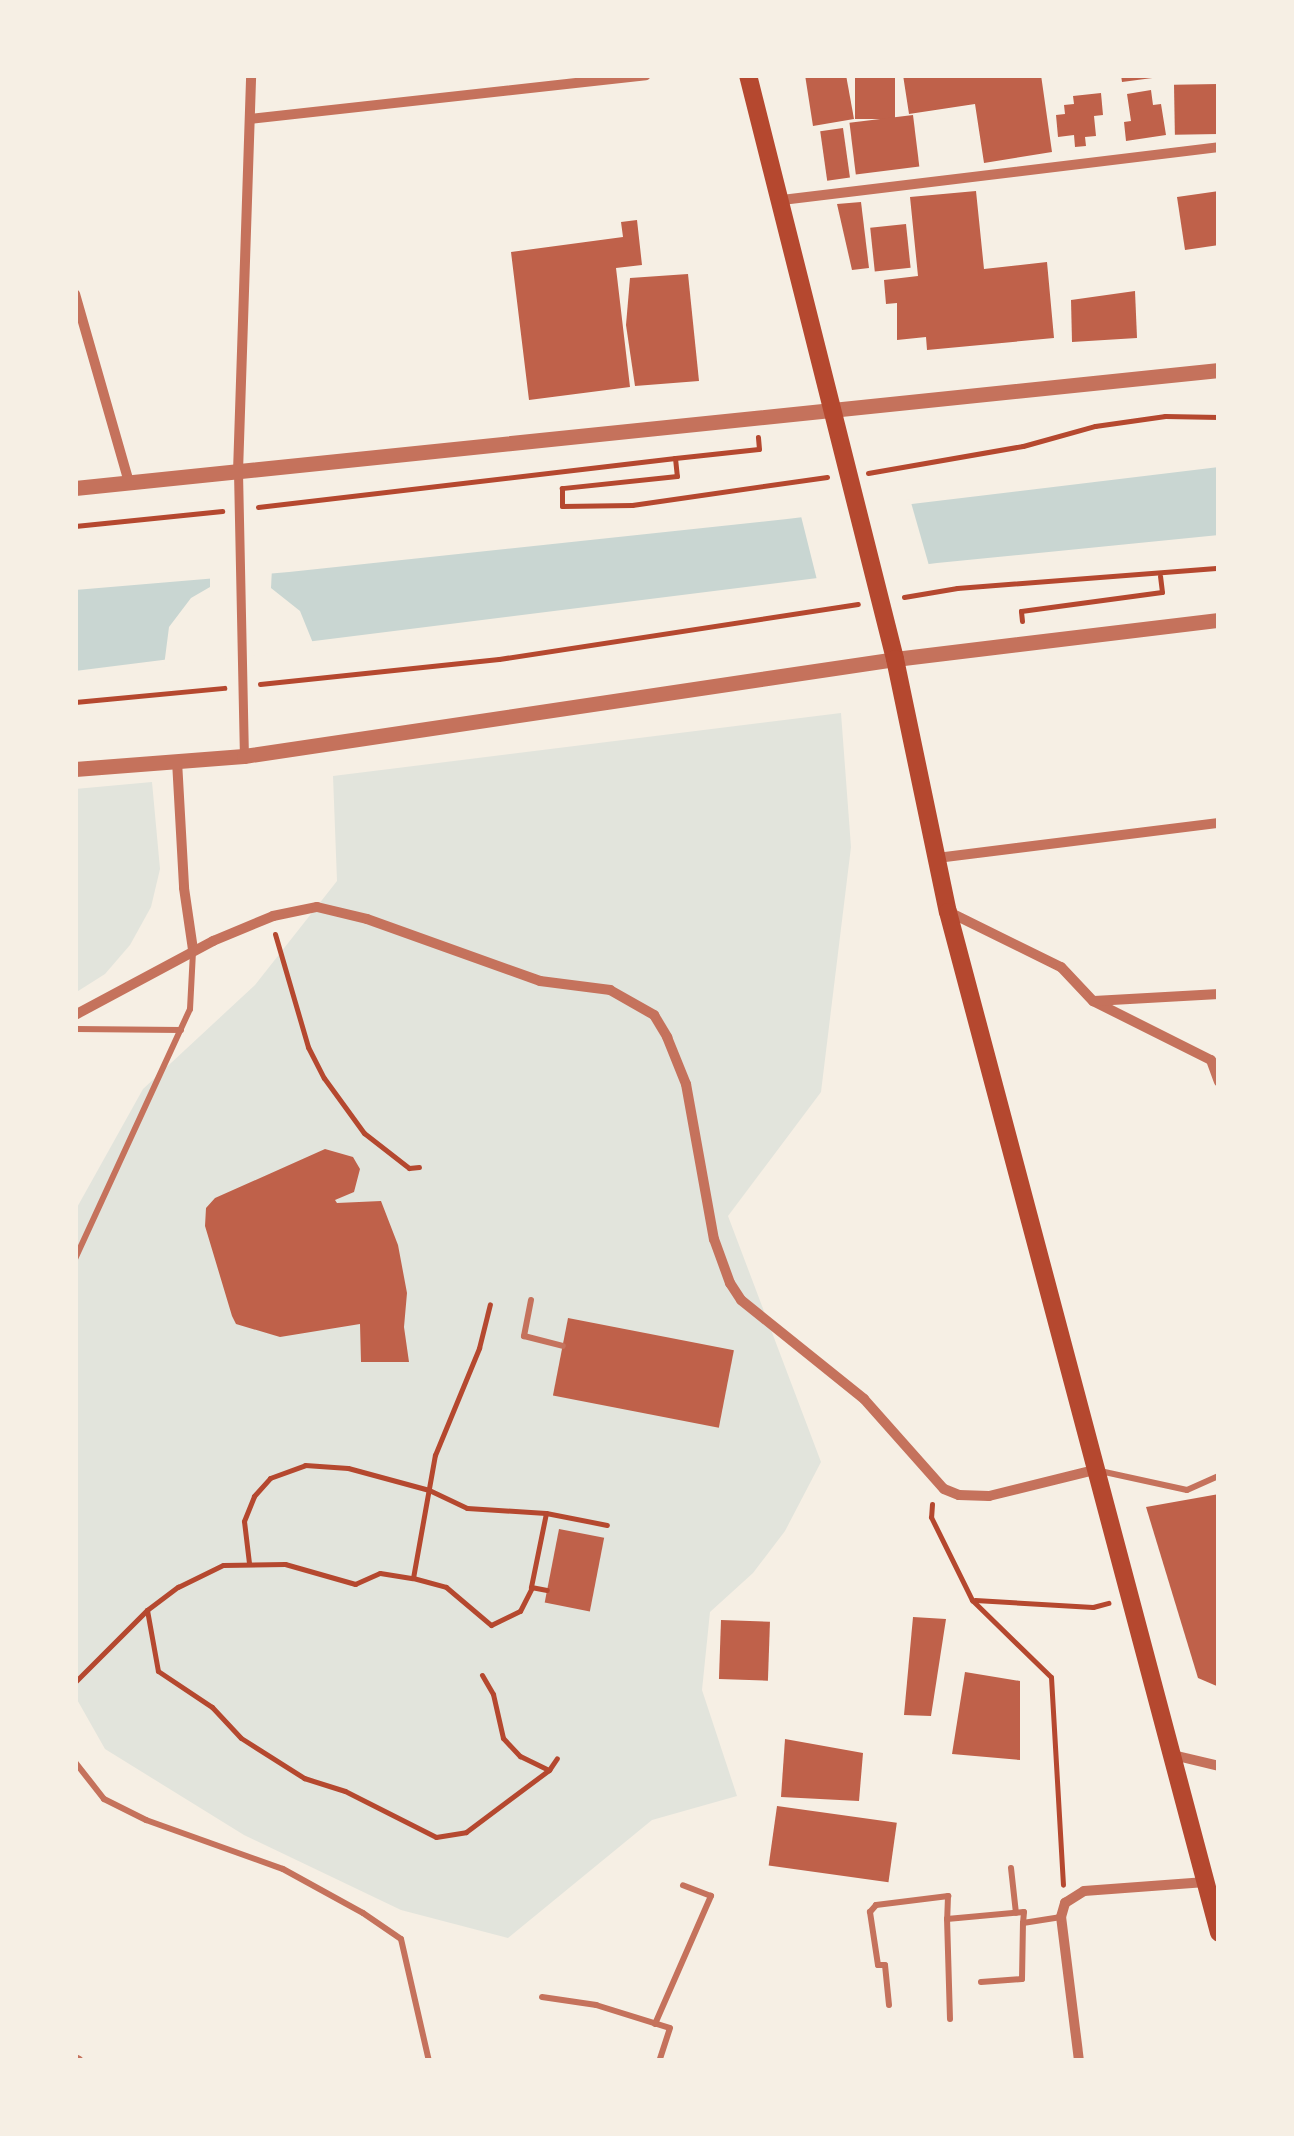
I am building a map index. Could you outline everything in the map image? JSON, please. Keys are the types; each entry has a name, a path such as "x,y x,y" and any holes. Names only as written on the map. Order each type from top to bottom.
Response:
{"main road":[{"path":"748,75 895,660 948,912 1219,1933"}],"street":[{"path":"244,756 238,472 252,75"},
{"path":"250,119 646,75"},
{"path":"782,200 1219,147"},
{"path":"75,294 80,332 129,482"},
{"path":"75,488 1219,370"},
{"path":"75,769 244,756 895,660 1219,620"},
{"path":"178,761 184,888 193,950"},
{"path":"937,858 1219,823"},
{"path":"75,1015 193,950 272,916 316,907 345,912 540,981 610,990 654,1016 686,1084 714,1239 730,1283 742,1300 864,1399 932,1479 959,1495 989,1496 1094,1470"},
{"path":"948,912 1061,967 1093,1001 1210,1060 1219,1082"},
{"path":"1093,1001 1219,994"},
{"path":"1172,1755 1219,1766"},
{"path":"1079,2061 1062,1917 1064,1903 1084,1891 1206,1882"}],"lane":[{"path":"75,1259 181,1030 194,989 193,950"},
{"path":"75,1029 181,1030"},
{"path":"531,1300 524,1336 563,1346"},
{"path":"1094,1470 1187,1490 1219,1476"},
{"path":"75,1762 104,1800 146,1820 282,1869 364,1913 401,1940 429,2061"},
{"path":"1011,1868 1016,1913"},
{"path":"655,2024 711,1896 683,1886"},
{"path":"888,2006 885,1965 878,1965 870,1912 876,1905 948,1896 950,2019"},
{"path":"947,1919 1024,1912 1022,1978 981,1982"},
{"path":"1023,1923 1062,1917"},
{"path":"542,1997 596,2005 670,2028 658,2061"}],"path":[{"path":"860,474 949,461 1164,416 1219,418"},
{"path":"256,508 759,448 756,420"},
{"path":"675,458 677,476 562,488 562,506 632,505 842,476"},
{"path":"75,526 238,504"},
{"path":"903,597 957,588 1219,568"},
{"path":"1020,612 1162,592 1160,575"},
{"path":"256,685 499,659 867,603"},
{"path":"75,702 236,687"},
{"path":"272,916 278,955 308,1047 324,1078 364,1133 409,1168 419,1167"},
{"path":"412,1578 435,1455 479,1348 490,1304"},
{"path":"249,1562 244,1521 254,1496 270,1478 305,1465 348,1468 428,1490 467,1508 546,1513 607,1524"},
{"path":"932,1479 931,1517 972,1600 1051,1678 1064,1903"},
{"path":"75,1682 147,1610 202,1573 249,1562 286,1564 355,1584 380,1573 446,1586 491,1626 520,1611 532,1588 546,1513"},
{"path":"532,1588 547,1590"},
{"path":"972,1600 1093,1606 1130,1598"},
{"path":"147,1610 158,1671 212,1707 241,1738 304,1778 345,1792 436,1836 466,1832 549,1770 557,1758"},
{"path":"482,1675 493,1694 503,1738 520,1756 549,1770"}],"shaded area":[{"path":"1219,467 1219,535 937,563 75,671 75,590 289,572 787,519"},
{"path":"841,713 851,847 821,1092 728,1216 821,1462 785,1531 753,1573 710,1612 702,1690 737,1796 652,1820 508,1938 401,1910 244,1835 105,1749 75,1696 75,1211 143,1089 255,985 337,881 333,776"},
{"path":"152,782 160,869 151,907 130,945 105,974 75,993 75,789"}],"pier":[{"path":"910,499 930,569 818,584 800,512"},
{"path":"272,568 271,588 300,611 315,648 164,666 169,627 191,598 210,587 210,574"}],"building":[{"path":"805,75 846,75 854,119 813,126"},
{"path":"855,75 895,75 895,119 855,119"},
{"path":"903,75 1041,75 1052,152 984,163 975,104 909,114"},
{"path":"1121,75 1160,75 1160,77 1122,82"},
{"path":"1218,84 1219,134 1175,135 1174,85"},
{"path":"1151,90 1153,105 1161,104 1166,135 1126,141 1124,122 1131,121 1127,94"},
{"path":"1101,93 1103,115 1094,116 1096,136 1085,137 1086,146 1075,147 1074,135 1058,137 1056,115 1065,114 1064,105 1074,104 1073,96"},
{"path":"913,115 919,167 856,174 849,123"},
{"path":"843,128 850,178 827,181 820,131"},
{"path":"976,191 984,269 1047,262 1054,338 927,350 926,337 897,340 897,303 886,304 884,280 918,276 910,197"},
{"path":"1219,191 1219,245 1185,250 1177,197"},
{"path":"861,202 869,268 852,270 837,204"},
{"path":"637,220 642,265 616,268 630,387 529,400 511,252 623,237 621,222"},
{"path":"906,224 911,268 875,272 870,228"},
{"path":"688,274 699,381 635,386 626,325 630,278"},
{"path":"1135,291 1137,338 1072,342 1071,300"},
{"path":"325,1149 353,1157 360,1169 354,1192 335,1200 337,1203 381,1201 398,1245 407,1293 404,1327 409,1362 361,1362 360,1324 280,1337 236,1324 232,1316 205,1226 206,1208 215,1198"},
{"path":"568,1318 734,1350 719,1428 553,1396"},
{"path":"1219,1494 1219,1687 1198,1678 1146,1507"},
{"path":"559,1529 604,1538 590,1611 545,1603"},
{"path":"913,1617 946,1619 931,1716 904,1715"},
{"path":"721,1620 770,1622 768,1681 719,1679"},
{"path":"965,1672 1020,1681 1020,1760 952,1754"},
{"path":"785,1739 863,1753 859,1801 781,1797"},
{"path":"777,1806 897,1823 888,1882 769,1865"}]}
